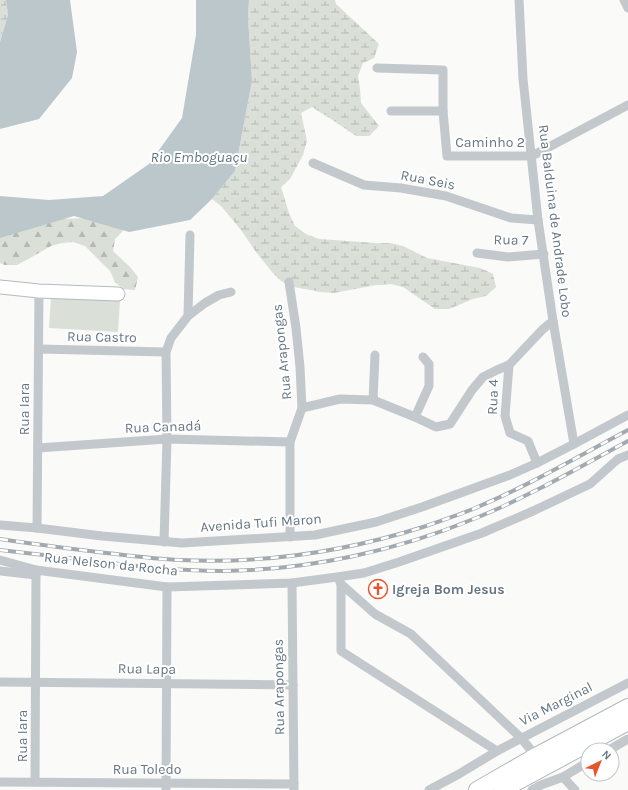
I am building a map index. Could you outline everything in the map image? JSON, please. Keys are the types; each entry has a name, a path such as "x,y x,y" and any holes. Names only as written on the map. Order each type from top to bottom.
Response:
{"highway":[{"path":"476,790 628,707"},
{"path":"502,790 628,722"}],"street":[{"name":"Rua Balduina de Andrade Lobo","path":"519,0 523,79 538,220 553,321 574,444"},
{"path":"624,0 628,8"},
{"path":"377,68 443,70 444,111 391,111"},
{"path":"532,156 628,105"},
{"name":"Caminho 2","path":"444,111 447,156 532,156"},
{"name":"Rua Seis","path":"314,163 364,185 401,188 446,196 511,218 538,220"},
{"path":"188,316 190,235"},
{"name":"Rua 7","path":"477,253 508,257 544,254"},
{"name":"Rua Arapongas","path":"289,282 300,367 302,408 290,442 290,537"},
{"path":"0,287 39,291 118,294"},
{"name":"Rua Iara","path":"37,528 39,291"},
{"path":"164,542 167,439 166,352 170,338 188,316 219,295 231,292"},
{"path":"302,408 340,399 373,400 436,427 450,424 472,390 483,377 508,365 553,321"},
{"name":"Rua Castro","path":"39,350 166,352"},
{"path":"373,400 375,355"},
{"path":"415,417 429,386 429,364 423,357"},
{"name":"Rua 4","path":"508,365 505,416 510,433 528,441 537,463"},
{"name":"Avenida Tufi Maron","path":"0,525 182,543 315,535 376,522 510,475 537,463 628,415"},
{"name":"Rua Canadá","path":"38,448 167,439 290,442"},
{"name":"Rua Nelson da Rocha","path":"0,560 36,573 167,587 339,581 482,533 533,511 590,484 618,459 628,455"},
{"path":"0,571 36,573"},
{"name":"Rua Iara","path":"35,782 36,573"},
{"path":"339,581 375,614 410,634 521,738 536,756"},
{"path":"339,581 341,651 497,751"},
{"name":"Rua Arapongas","path":"292,583 294,787"},
{"path":"166,786 167,587"},
{"name":"Rua Lapa","path":"0,682 293,685"},
{"name":"Via Marginal","path":"429,790 521,738 628,683"},
{"path":"532,790 541,788 580,766"},
{"path":"563,776 575,790"},
{"name":"Rua Toledo","path":"0,782 294,787"}],"green space":[{"path":"0,0 6,0 8,15 0,42"},
{"path":"249,0 335,0 336,4 379,44 374,58 363,63 358,76 361,103 379,126 369,136 356,136 312,107 301,113 307,141 303,155 290,179 281,187 289,213 295,226 306,234 319,239 390,243 403,246 427,258 480,268 493,274 496,287 486,296 473,299 449,309 435,309 403,287 391,284 376,285 334,293 294,287 281,281 272,272 241,230 222,207 212,199 235,171 252,81 248,17"},
{"path":"56,219 117,219 123,231 115,239 113,251 138,277 135,290 123,289 115,282 110,271 85,246 73,242 51,246 17,265 5,265 0,263 0,235"},
{"path":"51,297 120,300 118,332 49,328"}],"water":[{"path":"6,0 70,0 77,52 72,78 39,119 0,129 0,42 8,15"},
{"name":"Rio Emboguaçu","path":"196,0 249,0 248,17 252,81 235,171 212,199 190,220 129,232 74,216 0,238 0,196 49,200 103,196 149,164 182,118 196,35"}],"railway":[{"path":"0,539 128,556 211,561 273,558 333,549 393,536 473,509 532,481 628,430"},
{"path":"0,550 168,569 205,571 255,570 320,562 384,549 446,530 534,492 628,441"}],"place":[{"name":"Igreja Bom Jesus","path":"378,589"}]}
